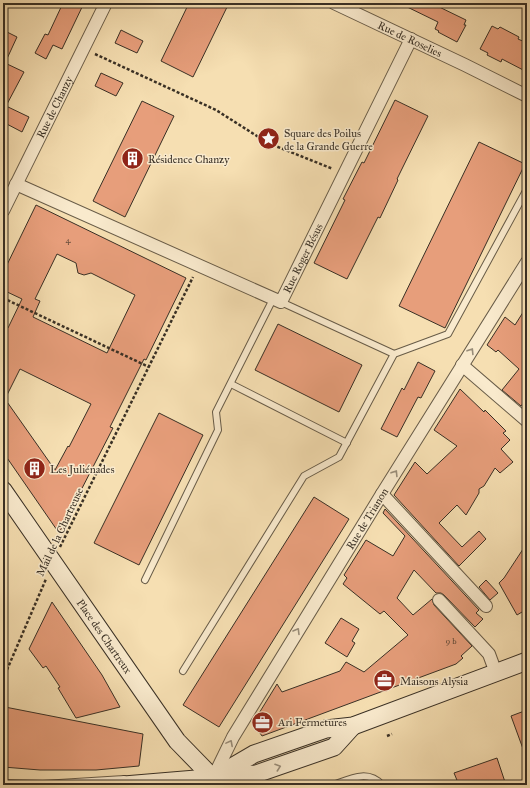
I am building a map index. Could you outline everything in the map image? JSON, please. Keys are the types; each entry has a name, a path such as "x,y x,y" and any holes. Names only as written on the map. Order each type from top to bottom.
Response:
{"main road":[{"name":"Place des Chartreux","path":"3,490 177,741 211,782"},
{"path":"124,785 184,780 211,782 254,754 326,729 353,726 527,662"}],"street":[{"name":"Rue de Chanzy","path":"3,211 106,3"},
{"name":"Rue de Roselies","path":"334,3 527,96"},
{"name":"Rue Roger Bésus","path":"16,184 277,301 345,175 410,39"},
{"name":"Rue de Trianon","path":"211,782 232,737 462,365 524,276 527,262"},
{"path":"462,365 527,421"},
{"path":"382,494 486,606"},
{"path":"439,600 489,654 496,673"}],"lane":[{"path":"183,671 304,476 339,457 394,354 448,334 527,189"},
{"path":"145,580 218,430 216,412 277,301 394,354"},
{"path":"231,384 347,443"},
{"path":"333,785 352,777 367,776 380,782 382,785"},
{"path":"3,783 43,784 156,778 184,780"}],"path":[{"path":"84,48 216,110 268,143 345,175"},
{"name":"Mail de la Chartreuse","path":"3,679 53,563 199,266"},
{"path":"3,298 149,367"},
{"path":"387,736 392,734"}],"building":[{"path":"63,3 84,3 62,49 53,45 46,59 35,53 45,34 48,35"},
{"path":"189,3 229,3 193,77 161,61"},
{"path":"399,3 431,3 466,20 464,25 466,25 457,42 435,29 438,22"},
{"path":"492,26 498,29 500,27 527,43 527,72 502,59 501,62 487,55 488,53 480,49"},
{"path":"3,30 17,37 5,63 24,72 6,106 29,117 22,132 3,122"},
{"path":"121,30 143,41 137,53 115,43"},
{"path":"101,73 123,83 116,96 95,86"},
{"path":"395,100 428,116 397,179 398,180 380,218 378,217 347,279 314,263 345,200 343,199 362,162 364,163"},
{"name":"Résidence Chanzy","path":"142,101 174,116 125,217 93,201"},
{"path":"479,142 525,164 445,328 399,306"},
{"path":"36,205 186,278 146,360 144,359 110,427 113,428 59,533 3,452 3,326 8,328 22,299 3,290 3,273","holes":["57,254 76,263 78,273 84,275 91,273 135,295 107,353 33,317 40,301 35,299","20,369 91,404 69,447 68,446 55,470 5,399"]},
{"path":"527,306 527,398 521,406 502,390 519,369 498,350 496,352 487,345 505,317 515,325"},
{"path":"278,324 362,365 339,412 255,370"},
{"path":"418,362 435,371 421,398 418,397 397,437 381,429 402,388 404,390"},
{"path":"460,389 484,412 485,410 506,431 503,433 510,440 501,449 513,462 500,473 495,468 484,486 479,489 479,493 466,515 457,505 439,523 462,547 479,531 486,539 459,566 394,495 415,462 427,474 457,446 434,430"},
{"path":"159,413 203,435 139,565 94,543"},
{"path":"314,497 349,519 219,727 183,705"},
{"path":"385,509 479,610 476,613 483,619 475,627 444,595 441,593 436,593 414,570 397,598 413,615 432,599 434,605 472,646 461,656 463,658 456,664 262,736 253,723 277,684 282,692 340,671 346,662 364,672 408,635 384,611 380,614 343,584 347,578 344,575 366,540 393,556 405,536 383,513"},
{"path":"527,543 527,609 517,615 499,583 504,578"},
{"path":"486,580 498,593 490,600 479,587"},
{"path":"52,602 102,675 120,707 76,718 58,688 60,687 46,666 43,668 29,649"},
{"path":"341,618 359,629 352,641 355,643 347,657 325,643"},
{"path":"5,707 143,734 139,766 96,770 40,770 3,767"},
{"path":"527,710 527,756 526,757 511,716"},
{"path":"497,758 506,785 459,785 454,773"}],"place":[{"name":"Square des Poilus de la Grande Guerre","path":"268,139"},
{"name":"Résidence Chanzy","path":"133,159"},
{"name":"Les Juliénades","path":"35,469"},
{"name":"Maisons Alysia","path":"385,681"},
{"name":"Ari Fermetures","path":"263,722"}]}
